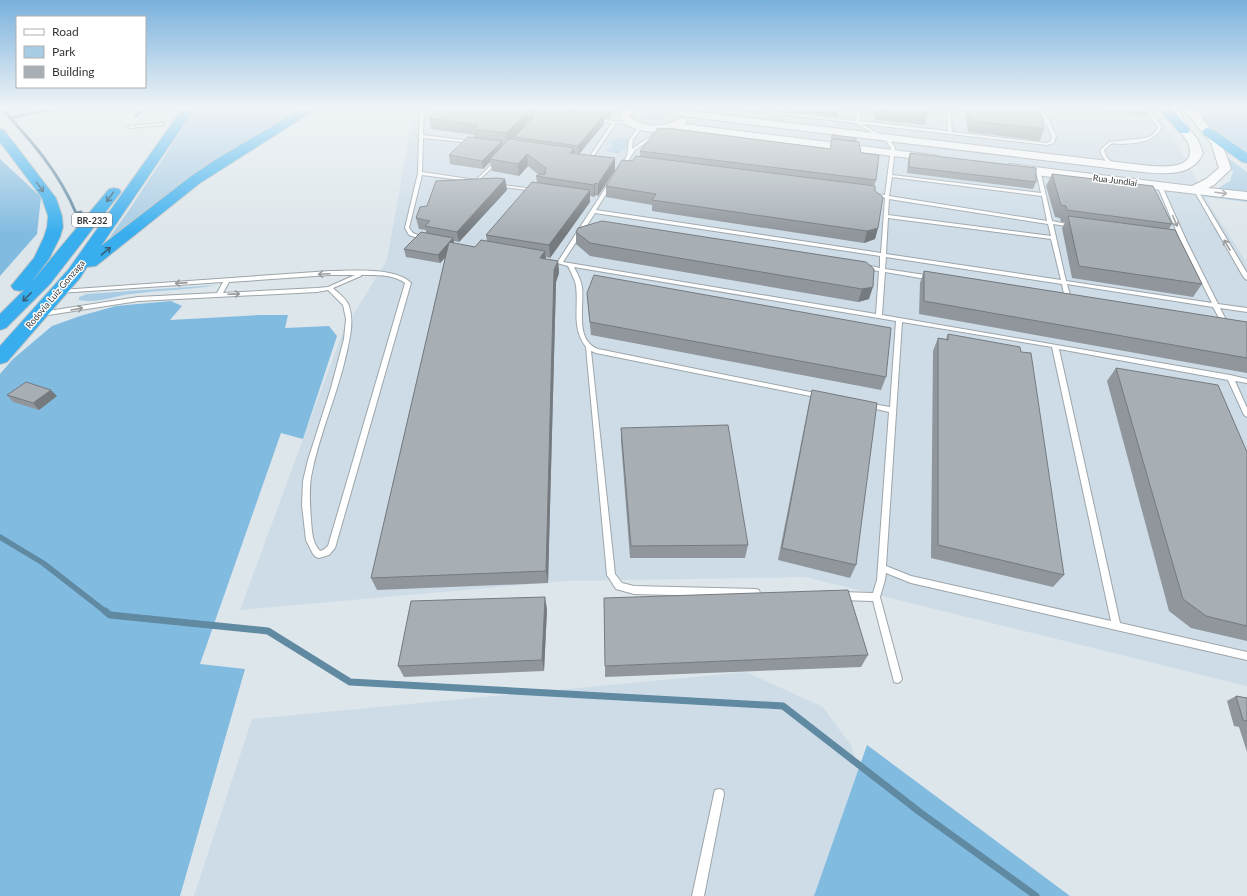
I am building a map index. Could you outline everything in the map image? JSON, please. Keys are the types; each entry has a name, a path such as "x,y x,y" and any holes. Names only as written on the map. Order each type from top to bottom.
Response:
{"highway":[{"path":"0,312 41,259 52,237 55,227 55,216 49,198 13,150"},
{"name":"Rodovia Luiz Gonzaga","path":"0,324 44,280 104,205 144,150"},
{"name":"Rodovia Luiz Gonzaga","path":"0,358 74,274 160,150"},
{"path":"74,274 101,255 195,180 242,150"},
{"path":"1234,150 1247,159"}],"street":[{"path":"865,150 945,160"},
{"name":"Rua Jundiaí","path":"990,150 1154,170 1167,170 1185,166 1193,161 1197,153 1197,150"},
{"path":"1195,189 1210,182 1225,168 1220,150"},
{"path":"1112,165 1118,180"},
{"name":"Rua Jundiaí","path":"997,166 1247,196"}],"lane":[{"path":"420,150 420,173 407,228 411,234 431,241"},
{"path":"590,159 596,150"},
{"path":"629,155 630,150"},
{"path":"616,176 629,155 635,150"},
{"path":"879,316 887,197 893,150"},
{"path":"1102,150 1104,156 1112,165"},
{"path":"583,158 597,160"},
{"path":"477,181 499,159"},
{"path":"617,162 632,164"},
{"path":"1038,171 1068,299"},
{"path":"420,173 485,183"},
{"path":"891,176 1044,195"},
{"path":"560,262 612,182"},
{"path":"492,184 538,191"},
{"path":"1159,185 1184,242 1226,326"},
{"path":"1195,189 1247,278"},
{"path":"864,194 1082,228"},
{"path":"592,200 600,201"},
{"path":"593,211 1247,310"},
{"path":"886,216 1054,238"},
{"path":"584,225 592,226"},
{"path":"1176,241 1184,242"},
{"path":"552,261 1055,346 1247,381"},
{"path":"570,264 579,287 581,337 588,348 611,575 619,586 634,590 767,594"},
{"path":"859,266 936,278"},
{"path":"58,292 330,273 378,273 398,277 408,283 331,548 326,553 319,555 312,548 309,539 307,516 307,477 345,350 348,317 346,304 329,288"},
{"path":"39,314 138,299 304,292 329,288 363,273"},
{"path":"219,295 227,280"},
{"path":"1060,298 1075,301"},
{"path":"897,679 876,597 881,580 882,568 899,320"},
{"path":"1219,325 1233,328"},
{"path":"1055,346 1116,626"},
{"path":"588,348 596,351 830,398"},
{"path":"1230,377 1247,415"},
{"path":"861,404 893,410"},
{"path":"882,568 911,579 1247,656"},
{"path":"829,596 876,597"},
{"path":"698,896 719,794"}],"shaded area":[{"path":"407,150 1180,150 1214,212 1247,263 1247,686 805,577 566,581 240,610 343,331 387,260"},
{"path":"0,159 41,197 37,234 0,276"},
{"path":"171,301 182,306 170,320 259,315 288,315 285,328 329,326 337,336 303,439 281,433 200,664 245,669 180,896 0,896 0,374 13,359 52,326 116,306"},
{"path":"746,672 823,707 852,747 895,896 194,896 252,719"},
{"path":"867,745 1070,896 814,896"}],"green space":[{"path":"169,150 240,150 223,160 67,282 92,260 129,210"},
{"path":"607,150 623,150 618,154 606,151"},
{"path":"1232,150 1247,150 1247,163"},
{"path":"1224,155 1247,172 1247,202 1199,196 1212,192 1230,181 1233,171"},
{"path":"217,285 131,294 92,301 79,300 79,297 87,294"}],"building":[{"path":"454,150 493,150 482,161 449,155"},
{"path":"499,150 573,150 570,153 615,158 598,184 595,183 594,185 536,176 545,174 546,168 527,154 518,164 490,159"},
{"path":"860,150 861,153 879,155 876,180 640,151"},
{"path":"910,153 1036,168 1036,182 909,167"},
{"path":"636,156 875,186 875,191 883,197 878,228 867,231 652,200 656,194 606,186 622,160 632,161"},
{"path":"1052,174 1153,186 1172,224 1067,210 1066,206 1061,205"},
{"path":"497,178 505,179 457,232 425,226 430,221 416,218 420,207 427,206 436,181"},
{"path":"532,182 590,190 549,245 486,235"},
{"path":"1068,216 1175,230 1202,284 1079,266"},
{"path":"602,221 866,262 874,269 873,287 862,289 590,243 576,232 578,228"},
{"path":"421,232 453,238 438,255 404,249"},
{"path":"481,240 545,251 540,258 558,261 554,270 546,571 371,578 449,242 475,247"},
{"path":"924,271 1247,322 1247,358 924,301"},
{"path":"594,275 891,328 886,377 590,322 587,293"},
{"path":"948,334 1020,347 1021,352 1031,353 1064,575 938,545 938,338 948,340"},
{"path":"1116,368 1218,385 1247,452 1247,626 1206,616 1183,599"},
{"path":"26,382 51,390 33,403 7,395"},
{"path":"812,390 877,403 856,565 782,548"},
{"path":"728,425 748,545 631,546 621,428"},
{"path":"848,590 868,655 605,666 604,598"},
{"path":"545,597 542,660 398,666 411,601"},
{"path":"1236,696 1247,698 1247,721 1243,720"}],"waterway":[{"path":"37,150 53,170 76,213 81,212"},
{"path":"0,537 43,563 106,612"},
{"path":"105,611 110,615 268,631 350,682 783,706 921,813 1036,896"}]}
